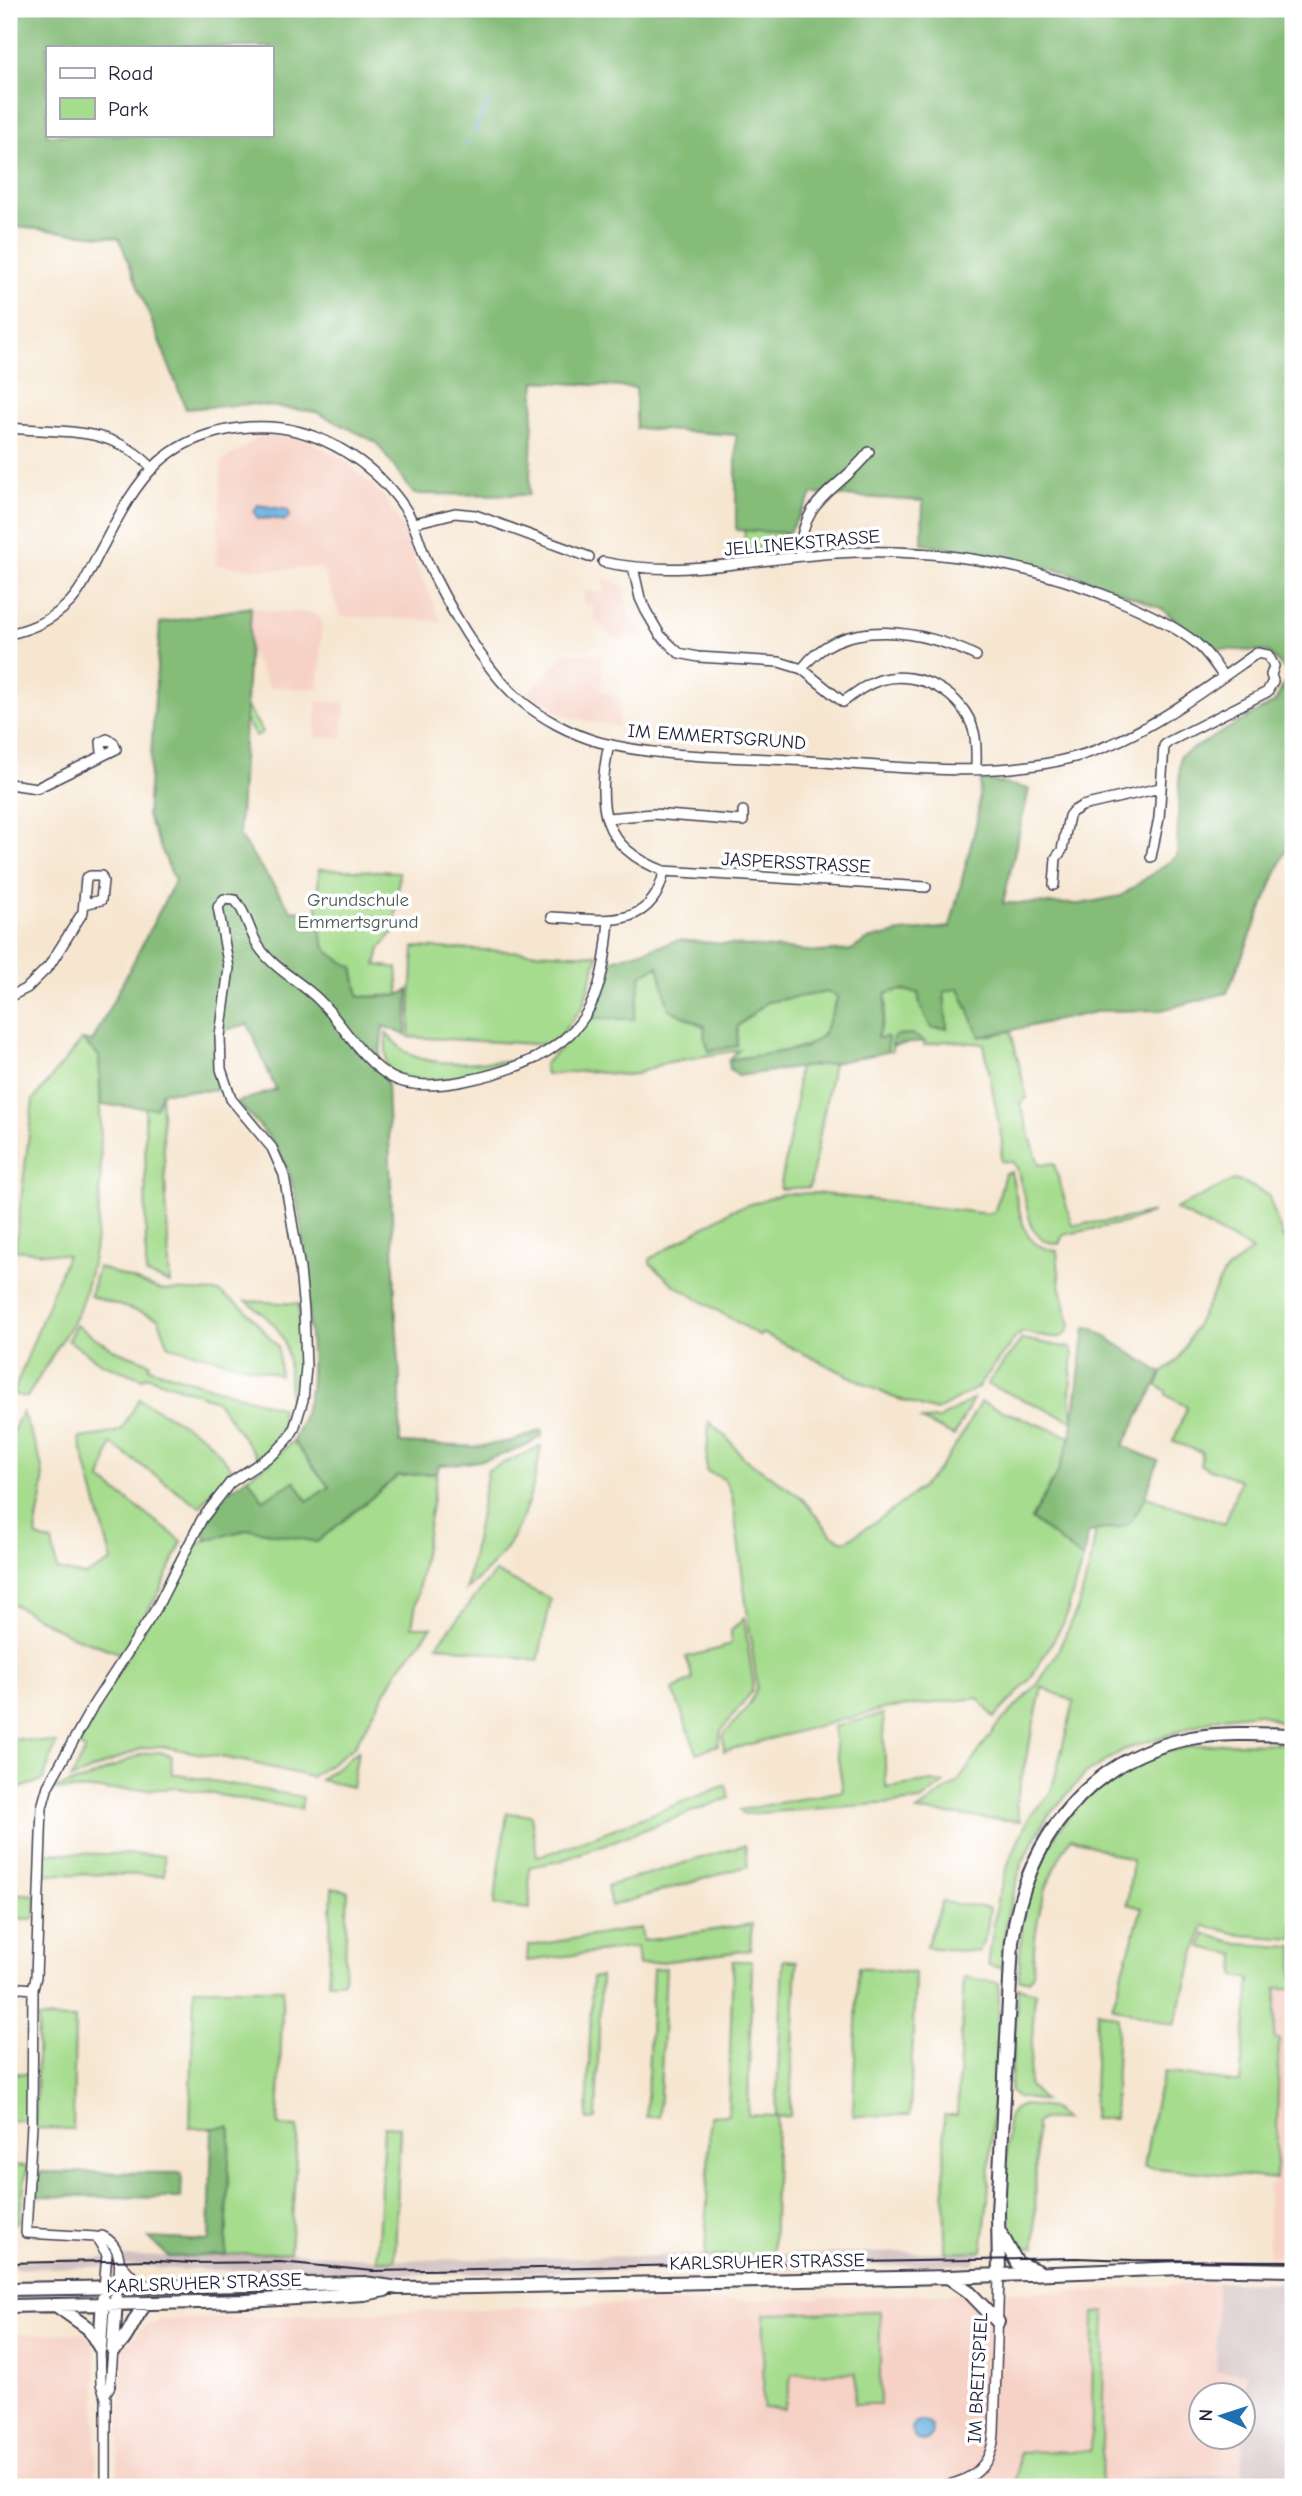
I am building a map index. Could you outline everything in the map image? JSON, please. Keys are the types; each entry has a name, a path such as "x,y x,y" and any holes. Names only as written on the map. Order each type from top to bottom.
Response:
{"main road":[{"path":"999,2276 998,2227 1010,1965 1017,1910 1035,1858 1058,1821 1091,1786 1130,1760 1171,1742 1192,1738 1233,1734 1293,1735"},
{"path":"998,2227 1017,2263 1041,2274"},
{"name":"KARLSRUHER STRASSE","path":"9,2290 364,2283 399,2287 948,2277 1182,2268 1293,2270"},
{"path":"948,2277 968,2291 998,2322"},
{"name":"KARLSRUHER STRASSE","path":"9,2306 282,2299 364,2294 399,2287"},
{"path":"107,2349 111,2288"},
{"path":"107,2349 121,2345 135,2316 146,2304"},
{"path":"57,2306 88,2328 107,2349"}],"street":[{"path":"9,428 82,432 107,438 131,448 153,469"},
{"name":"IM EMMERTSGRUND","path":"9,634 47,620 76,596 128,501 162,460 192,442 231,429 281,428 307,434 334,445 372,472 399,501 414,523 424,554 439,585 477,648 502,682 519,699 549,719 574,733 609,744 668,753 976,769 1037,765 1088,753 1138,731 1257,653 1268,655 1274,666 1271,674 1273,681 1267,692 1166,744 1163,749 1159,818 1151,857"},
{"path":"799,556 801,532 808,515 869,452"},
{"path":"414,523 455,513 475,515 589,557"},
{"name":"JELLINEKSTRASSE","path":"603,562 633,567 708,568 799,556 865,552 933,554 980,560 1056,578 1116,600 1175,628 1198,645 1223,676"},
{"path":"633,567 646,611 660,635 679,653 698,657 779,662 802,668 843,702 860,689 891,678 911,678 938,688 956,701 971,722 976,741 976,769"},
{"path":"802,668 816,653 842,640 881,633 934,638 976,656"},
{"name":"JASPERSSTRASSE","path":"609,744 603,795 613,836 630,855 664,872 926,887"},
{"path":"9,784 37,788 106,754"},
{"path":"1055,885 1056,858 1062,850 1072,812 1082,806 1160,788"},
{"name":"JASPERSSTRASSE","path":"607,818 664,815 743,821 743,811"},
{"path":"552,917 609,920 634,915 658,894 664,872"},
{"path":"111,2288 120,2263 118,2251 110,2241 99,2237 26,2233 32,2124 33,1989 36,1977 42,1807 48,1786 99,1695 161,1600 202,1519 230,1483 276,1452 294,1429 303,1400 306,1367 304,1311 295,1233 284,1175 272,1149 231,1099 220,1069 220,1036 229,968 218,907 220,902 229,898 240,905 251,933 266,956 318,999 373,1064 401,1082 421,1085 492,1074 525,1063 538,1057 573,1031 585,1016 598,988 606,956 609,920"},
{"path":"9,997 27,988 49,966 81,916 84,904"},
{"path":"9,1987 33,1989"},
{"path":"99,2237 107,2254 111,2288"},
{"path":"120,2263 142,2287"},
{"name":"IM BREITSPIEL","path":"934,2487 957,2483 973,2475 984,2466 990,2454 994,2433 999,2276"},
{"path":"106,2487 105,2394 110,2386 107,2349"}],"shaded area":[{"path":"262,435 303,438 343,459 384,497 410,540 415,563 441,621 341,616 321,567 275,570 216,565 222,462"},
{"path":"604,577 622,585 632,624 643,626 645,636 619,640 594,620 593,605 583,604 584,591 603,592"},
{"path":"251,607 271,612 312,613 322,619 319,689 269,687 249,648"},
{"path":"567,653 603,655 601,690 620,697 618,727 572,718 552,709 553,706 547,701 545,703 527,694"},
{"path":"317,701 345,703 343,738 315,737"},
{"path":"1277,1988 1293,1988 1293,2258 1269,2257 1268,2187 1276,2179 1279,2041 1274,2040"},
{"path":"982,2251 973,2264 707,2269 373,2275 316,2269 187,2270 140,2266 9,2269 9,2261 290,2252 395,2260"},
{"path":"1217,2282 1216,2371 1247,2372 1247,2380 1186,2380 1186,2450 1242,2450 1241,2475 1140,2477 1101,2483 1101,2487 117,2487 123,2348 144,2327 161,2320 1096,2291"},
{"path":"1217,2282 1293,2283 1293,2487 1101,2487 1101,2484 1140,2477 1241,2475 1242,2450 1256,2450 1256,2380 1247,2380 1247,2373 1216,2371"},
{"path":"9,2334 89,2334 96,2355 96,2487 9,2487"}],"green space":[{"path":"9,9 1293,9 1293,833 1227,993 1161,1010 1100,1011 980,1037 959,988 944,992 947,1028 931,1028 921,1008 918,993 903,990 886,993 884,1015 877,1038 888,1037 887,1052 833,1063 738,1076 730,1069 729,1060 804,1048 823,1035 838,997 828,992 767,1002 738,1026 737,1046 709,1051 704,1036 705,1026 669,1009 658,966 641,976 634,1019 592,1018 609,961 678,940 819,952 851,950 867,940 902,932 950,927 977,821 981,779 1029,789 1003,903 1080,904 1121,896 1177,856 1180,756 1275,702 1289,674 1268,652 1209,648 1161,608 1068,572 922,543 923,501 813,494 788,533 736,530 736,435 636,428 636,388 535,381 529,495 414,494 376,442 316,412 251,404 186,409 119,238 9,226"},
{"path":"744,502 787,508 786,546 745,552"},
{"path":"251,607 239,836 291,910 318,912 325,947 334,957 353,967 359,997 397,996 409,990 406,1035 383,1026 379,1062 387,1084 400,1377 400,1443 477,1447 515,1440 542,1430 542,1437 505,1454 480,1461 439,1465 437,1473 398,1476 317,1542 250,1529 206,1540 203,1526 230,1490 248,1477 263,1500 295,1481 307,1501 329,1487 293,1441 305,1410 311,1380 302,1233 295,1195 284,1161 269,1137 237,1102 276,1090 248,1024 218,1032 216,1058 224,1090 162,1092 156,1108 101,1105 99,1056 82,1040 92,1042 175,881 147,816 160,623"},
{"path":"245,704 263,732 256,736 238,710"},
{"name":"Grundschule Emmertsgrund","path":"319,869 399,872 395,930 380,949 376,965 397,968 399,995 359,997 353,967 328,954 318,923"},
{"path":"414,947 598,955 583,1006 553,1045 409,1037"},
{"path":"658,965 669,1009 737,1044 738,1026 767,1002 828,992 839,997 824,1033 808,1045 795,1049 729,1060 739,1050 664,1063 636,1074 584,1071 546,1075 544,1064 591,1018 634,1019 641,976"},
{"path":"959,988 980,1037 1011,1031 1027,1098 1020,1103 1039,1165 1054,1163 1072,1225 1117,1220 1153,1212 1128,1222 1063,1235 1059,1244 1044,1241 1032,1228 1017,1168 1012,1162 1001,1161 1002,1141 984,1044 948,1041 924,1045 924,1041 893,1039 892,1051 887,1052 888,1037 877,1038 886,1006 885,993 903,990 918,993 921,1008 947,1028 944,992"},
{"path":"386,1033 404,1051 436,1062 518,1062 469,1076 415,1079 386,1068"},
{"path":"912,1034 924,1041 892,1046 892,1039 897,1035"},
{"path":"82,1040 99,1056 101,1152 94,1248 88,1280 77,1314 27,1397 13,1394 67,1255 15,1250 33,1100"},
{"path":"833,1063 810,1187 780,1189 796,1105 798,1068"},
{"path":"161,1092 170,1283 146,1274 145,1107 156,1107"},
{"path":"1011,1172 1027,1233 1036,1244 1057,1251 1060,1284 1070,1325 1063,1336 1057,1338 1023,1332 1015,1338 977,1388 936,1411 892,1397 762,1333 760,1336 673,1284 650,1263 650,1259 732,1210 782,1194 815,1193 989,1214 995,1211 1005,1173"},
{"path":"1234,1180 1268,1195 1283,1238 1293,1239 1293,1727 1258,1713 1222,1717 1123,1750 1084,1775 1047,1817 1022,1863 1008,1913 1001,1968 988,1965 997,1901 1008,1864 1029,1817 1051,1792 1074,1702 1042,1687 1016,1803 1020,1821 917,1811 958,1782 996,1727 1038,1684 1058,1651 1079,1605 1096,1529 1127,1523 1136,1514 1144,1496 1225,1524 1240,1480 1200,1465 1202,1452 1173,1442 1187,1407 1166,1395 1166,1391 1157,1385 1162,1373 1178,1360 1224,1273 1252,1250 1175,1209"},
{"path":"98,1267 161,1290 219,1292 246,1310 278,1347 280,1375 169,1346 158,1318 90,1296"},
{"path":"246,1301 299,1304 301,1368 298,1397 290,1397 287,1352 279,1331"},
{"path":"76,1325 113,1349 150,1363 149,1368 281,1408 283,1435 273,1448 258,1458 216,1400 146,1376 143,1379 101,1363 68,1340"},
{"path":"1085,1328 1092,1328 1162,1373 1123,1446 1158,1461 1144,1498 1128,1523 1117,1528 1088,1533 1083,1559 1031,1519 1058,1472 1071,1437"},
{"path":"1022,1339 1070,1348 1073,1353 1070,1393 1073,1421 987,1384"},
{"path":"139,1399 205,1437 236,1473 213,1490 200,1507 111,1444 101,1480 182,1541 161,1589 122,1654 69,1635 9,1602 9,1440 22,1412 42,1469 37,1537 52,1542 57,1570 85,1576 112,1561 79,1438 121,1430"},
{"path":"973,1399 954,1436 921,1420 939,1419"},
{"path":"980,1402 1071,1437 1058,1472 1031,1519 1083,1559 1064,1622 1029,1681 994,1718 978,1698 883,1709 724,1751 723,1736 748,1706 757,1686 732,1495 724,1479 706,1471 709,1422 743,1457 801,1497 832,1535 848,1540 901,1504 930,1479 964,1432"},
{"path":"293,1441 329,1487 307,1502 294,1481 263,1500 248,1477"},
{"path":"541,1446 531,1492 520,1523 504,1551 466,1590 488,1470"},
{"path":"437,1473 412,1627 432,1627 398,1670 354,1747 311,1777 248,1762 159,1746 140,1749 71,1779 85,1750 79,1746 107,1690 192,1547 206,1540 250,1529 317,1542 398,1476"},
{"path":"495,1572 551,1599 538,1661 437,1645"},
{"path":"744,1618 752,1691 721,1731 718,1745 697,1753 673,1690 693,1679 686,1657 722,1648 731,1643 731,1631"},
{"path":"883,1714 886,1788 932,1781 944,1783 921,1801 743,1814 740,1810 843,1791 833,1727"},
{"path":"9,1738 56,1743 43,1780 9,1792"},
{"path":"1227,1743 1292,1744 1293,1939 1241,1935 1204,1925 1174,2025 1112,2007 1142,1908 1127,1904 1133,1861 1071,1838 1053,1870 1042,1903 1035,1938 1033,1974 1029,1980 1019,1980 1022,1923 1028,1889 1055,1835 1068,1817 1101,1785 1140,1762 1184,1748"},
{"path":"358,1751 352,1787 320,1780"},
{"path":"159,1752 171,1756 172,1774 303,1797 301,1809 171,1787 49,1790 87,1779 142,1754"},
{"path":"726,1785 729,1798 560,1861 529,1867 530,1909 494,1905 507,1813 531,1815 537,1856"},
{"path":"745,1845 748,1866 611,1906 607,1886"},
{"path":"44,1853 164,1855 164,1875 42,1874"},
{"path":"332,1888 348,1891 344,1982 328,1982"},
{"path":"9,1893 36,1895 35,1919 9,1918"},
{"path":"942,1902 990,1908 986,1935 979,1952 926,1947"},
{"path":"752,1924 750,1950 639,1965 637,1947 527,1961 528,1946 641,1928 643,1941"},
{"path":"1205,1934 1239,1944 1293,1947 1293,1988 1277,1988 1274,2039 1279,2040 1276,2179 1144,2167 1155,2104 1164,2072 1240,2083 1250,1979 1235,1976 1236,1955 1201,1947"},
{"path":"783,1960 797,1961 790,2116 777,2117 773,2254 705,2257 710,2116 728,2115 733,1961 752,1961 748,2115 776,2116"},
{"path":"858,1967 915,1973 910,2115 853,2116"},
{"path":"666,1968 659,2117 646,2117 653,1969"},
{"path":"601,1976 596,2119 587,2120 592,1978"},
{"path":"964,1977 999,1983 998,2058 982,2251 945,2252 944,2115 957,2115"},
{"path":"1018,1987 1035,1992 1029,2086 1044,2101 1018,2097 1010,2091"},
{"path":"194,1989 283,1989 278,2126 298,2127 290,2252 226,2255 230,2128 190,2128"},
{"path":"1097,2011 1118,2017 1114,2119 1093,2119"},
{"path":"38,2018 75,2019 73,2129 35,2128"},
{"path":"9,2073 28,2074 28,2121 9,2121"},
{"path":"1024,2105 1051,2108 1065,2119 1042,2120 1036,2124 1035,2247 1011,2248 1006,2199 1008,2117 1014,2109"},
{"path":"384,2126 400,2127 395,2260 377,2260"},
{"path":"230,2127 226,2255 169,2257 149,2238 209,2241 212,2128"},
{"path":"9,2165 27,2166 16,2224 9,2224"},
{"path":"34,2172 182,2173 181,2198 34,2196"},
{"path":"880,2311 880,2404 855,2404 856,2373 792,2374 784,2409 763,2408 764,2314"},
{"path":"1105,2312 1101,2484 1094,2487 1029,2487 1029,2483 1016,2482 1019,2452 1091,2451 1094,2313"}],"water":[{"path":"258,505 288,510 290,516 284,521 258,519 254,511"},
{"path":"922,2421 929,2424 932,2431 929,2438 922,2441 915,2438 912,2431 915,2424"}],"waterway":[{"path":"473,133 489,100"}],"tram line":[{"path":"143,2260 190,2263 280,2262 373,2271 1076,2258 1293,2261"},
{"path":"9,2263 152,2260"}]}
